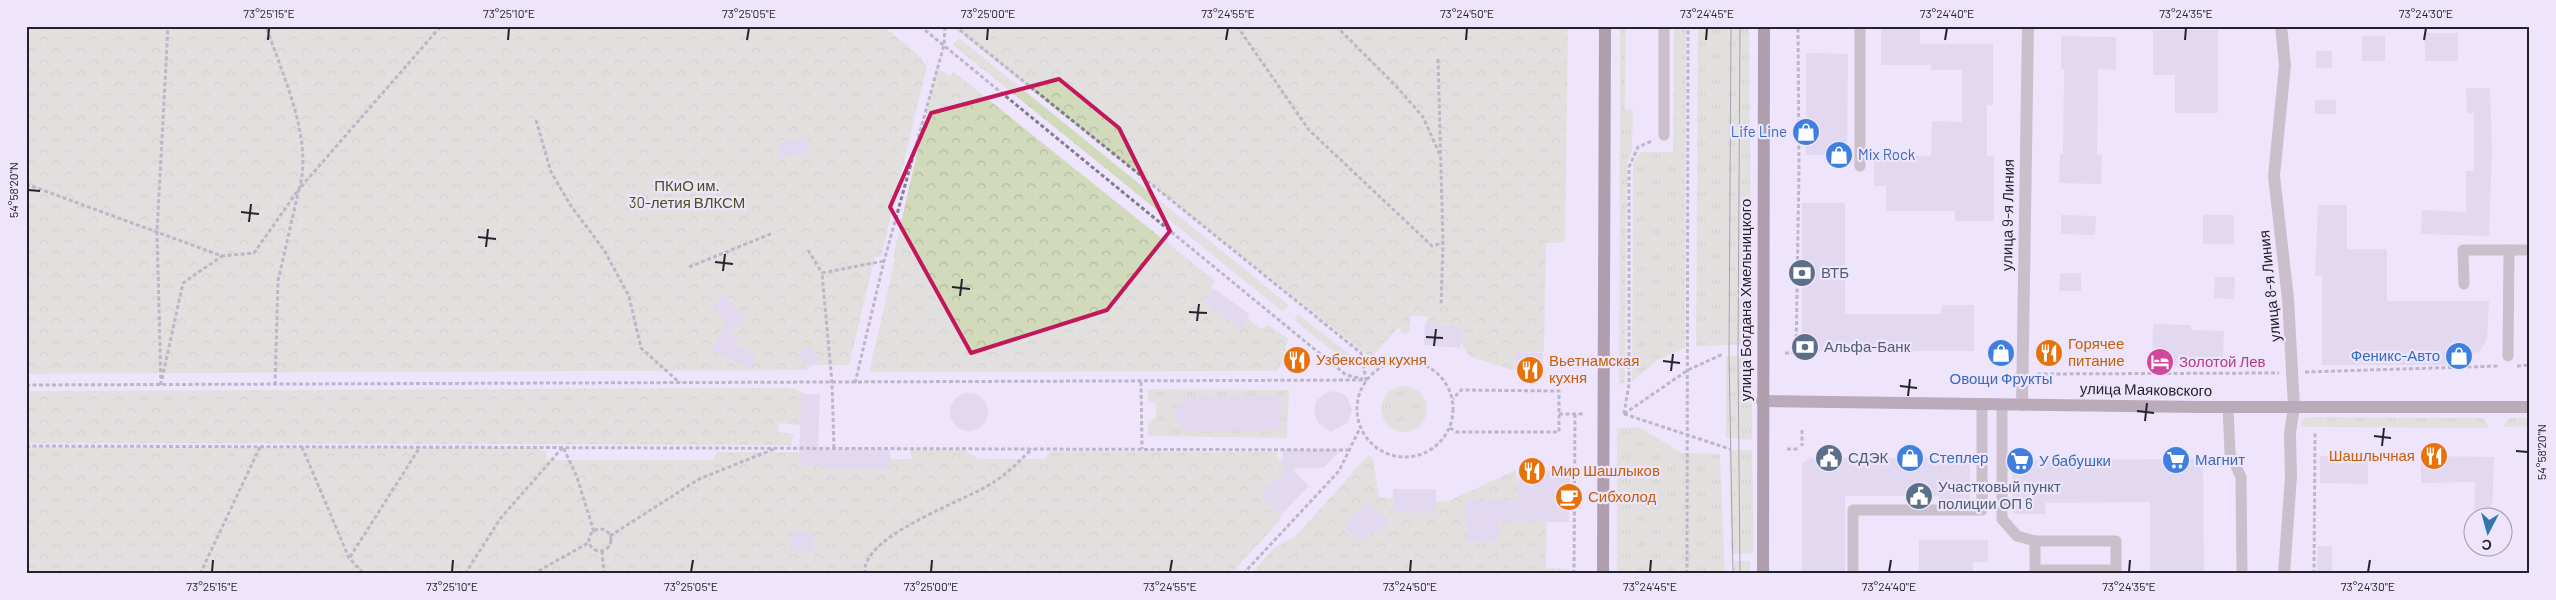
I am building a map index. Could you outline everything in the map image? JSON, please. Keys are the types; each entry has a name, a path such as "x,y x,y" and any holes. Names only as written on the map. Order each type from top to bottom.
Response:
{"main road":[{"path":"1603,574 1605,26"},
{"name":"улица Богдана Хмельницкого","path":"1763,574 1764,26"},
{"name":"улица Маяковского","path":"1762,401 2228,407 2530,407"}],"street":[{"name":"улица 9-я Линия","path":"2022,405 2028,26"},
{"name":"улица 8-я Линия","path":"2281,26 2285,65 2274,176 2288,299 2294,407 2290,433 2291,476 2284,574"}],"lane":[{"path":"1664,26 1664,135"},
{"path":"1860,26 1860,166"},
{"path":"2464,284 2464,250 2530,250"},
{"path":"2508,250 2508,356"},
{"path":"1852,574 1853,510 1982,510 1982,405"},
{"path":"2002,405 2002,519 2017,536 2035,541 2116,540 2116,572 2035,572 2035,541"},
{"path":"2228,407 2230,453 2241,477 2242,574"}],"path":[{"path":"161,385 156,232 168,26"},
{"path":"266,26 296,118 304,156 303,177 278,281 275,385"},
{"path":"26,184 222,256 254,253 299,189 441,26"},
{"path":"920,26 1346,375 1366,380"},
{"path":"855,383 884,262 944,45 945,26"},
{"path":"955,26 1361,353 1366,380"},
{"path":"1236,26 1309,130 1432,246 1443,243"},
{"path":"1336,26 1396,86 1422,117 1440,156"},
{"path":"1687,574 1688,26"},
{"path":"1785,353 1796,353 1799,170 1798,26"},
{"path":"1438,59 1443,243 1441,306"},
{"path":"536,120 551,172 571,206 604,250 628,296 642,348 680,384"},
{"path":"1624,414 1629,384 1629,167 1638,147 1664,135"},
{"path":"689,267 774,233"},
{"path":"808,250 822,273 832,383 834,448"},
{"path":"161,385 183,282 222,256"},
{"path":"822,273 884,262"},
{"path":"1624,414 1688,370 1723,354"},
{"path":"1408,361 1423,364 1437,372 1453,399 1454,414 1450,428 1441,442 1428,452 1413,457 1397,457 1381,452 1369,441 1360,428 1356,411 1359,395 1366,380 1378,369 1392,362 1408,361"},
{"path":"26,385 1366,380"},
{"path":"1142,382 1142,449"},
{"path":"1450,428 1457,432 1559,432 1559,390 1460,390 1453,399"},
{"path":"1559,414 1585,414"},
{"path":"1574,574 1575,414"},
{"path":"1624,414 1730,449"},
{"path":"1243,574 1339,471 1360,428"},
{"path":"1802,430 1802,446"},
{"path":"2314,574 2315,433"},
{"path":"26,446 1350,450"},
{"path":"200,574 260,446"},
{"path":"302,447 349,558 364,574"},
{"path":"349,558 420,447"},
{"path":"533,574 590,542 594,532 577,477 563,447"},
{"path":"465,574 500,519 563,447"},
{"path":"610,536 699,479 776,448"},
{"path":"864,574 865,560 876,546 919,519 953,505 994,482 1032,449"},
{"path":"1787,449 1798,449"},
{"path":"590,542 595,550 602,551 611,543 610,536 601,530 594,532"},
{"path":"602,551 604,574"}],"highlighted area":[{"path":"1059,79 1119,128 1170,231 1107,310 971,353 890,207 931,113"}],"green space":[{"name":"ПКиО им. 30-летия ВЛКСМ","path":"26,26 883,26 922,58 922,61 927,66 881,257 875,257 849,365 809,365 807,370 26,374"},
{"path":"951,26 1568,26 1565,240 1561,243 1546,243 1544,352 1515,352 1514,371 1469,356 1449,325 1428,324 1427,316 1410,316 1410,332 1402,334 1400,328 1397,329 1371,358"},
{"path":"1620,26 1626,26 1625,109 1633,110 1632,150 1627,163 1625,382 1619,386"},
{"path":"1674,26 1686,26 1685,348 1659,359 1632,381 1633,164 1640,152 1673,152"},
{"path":"1698,26 1749,26 1752,344 1696,346"},
{"path":"959,38 1289,305 1283,312 953,45"},
{"path":"937,67 949,76 954,72 1215,281 1211,288 1261,329 1268,325 1289,339 1285,348 1289,351 1277,371 869,372 895,259 893,257"},
{"path":"1298,314 1350,355 1345,361 1294,320"},
{"path":"1752,355 1752,440 1726,438 1726,356"},
{"path":"1400,386 1408,386 1417,390 1423,396 1427,409 1423,422 1417,428 1408,432 1400,432 1391,428 1385,422 1381,413 1381,405 1385,396 1391,390"},
{"path":"793,388 804,393 806,406 805,414 799,425 779,423 778,432 794,434 791,445 26,443 26,391"},
{"path":"1148,389 1289,390 1287,438 1149,436 1148,423 1156,417 1156,404 1148,400"},
{"path":"2306,417 2481,418 2485,420 2489,428 2303,427 2300,424"},
{"path":"2512,418 2530,418 2530,426 2503,427 2507,420"},
{"path":"1639,427 1682,453 1720,454 1725,574 1617,574 1617,428"},
{"path":"26,447 537,448 546,452 547,460 713,460 717,452 812,452 815,460 913,459 909,450 965,450 979,459 1045,459 1051,451 1277,452 1277,459 1305,459 1268,502 1281,515 1281,519 1231,574 26,574"},
{"path":"1729,450 1752,450 1754,553 1731,554"},
{"path":"1368,455 1373,459 1379,497 1446,502 1516,470 1518,488 1547,489 1546,568 1569,569 1569,574 1251,574 1274,548 1296,536"},
{"path":"1734,561 1750,561 1750,574 1734,574"}],"building":[{"path":"1881,26 1920,26 1920,44 1993,44 1993,105 1987,105 1987,156 1994,156 1994,221 1955,221 1955,211 1886,211 1886,186 1874,186 1874,156 1931,156 1932,121 1962,122 1962,70 1931,70 1931,65 1881,65"},
{"path":"2153,30 2218,30 2218,113 2175,113 2175,75 2153,75"},
{"path":"2425,33 2458,33 2458,61 2425,61"},
{"path":"2061,36 2116,37 2116,70 2098,69 2097,155 2102,155 2101,184 2059,183 2060,154 2063,154 2064,69 2061,69"},
{"path":"2362,36 2385,36 2385,61 2362,61"},
{"path":"2316,51 2332,51 2332,68 2316,68"},
{"path":"1806,54 1848,54 1847,155 1806,155"},
{"path":"2466,88 2490,88 2492,149 2489,236 2421,234 2422,210 2466,212 2466,171 2474,171 2474,113 2467,113"},
{"path":"2315,100 2336,100 2336,114 2315,114"},
{"path":"807,138 809,153 780,157 778,142"},
{"path":"1802,203 1845,203 1845,314 1941,314 1942,305 1974,305 1974,351 1809,351 1802,342"},
{"path":"2318,205 2347,205 2347,249 2387,249 2387,301 2489,301 2487,339 2480,351 2470,355 2453,356 2451,365 2322,365 2322,276 2315,276"},
{"path":"2061,215 2096,216 2095,235 2061,234"},
{"path":"2203,215 2234,215 2234,244 2203,244"},
{"path":"2060,273 2081,273 2081,291 2059,291"},
{"path":"2215,277 2235,277 2234,299 2214,298"},
{"path":"1215,289 1250,315 1240,328 1205,302"},
{"path":"726,294 745,320 726,335 738,340 736,345 756,353 750,368 712,351 726,321 713,304"},
{"path":"1425,322 1462,328 1460,348 1424,345"},
{"path":"2153,324 2191,325 2191,330 2224,331 2223,358 2190,357 2190,366 2152,366"},
{"path":"809,345 821,359 809,368 798,354"},
{"path":"1299,346 1310,355 1309,367 1285,365"},
{"path":"1515,352 1543,353 1543,370 1515,369"},
{"path":"1332,391 1344,394 1352,410 1348,422 1331,432 1319,424 1314,413 1316,401"},
{"path":"969,393 982,399 988,412 982,425 969,431 956,425 950,412 956,399"},
{"path":"801,394 820,394 818,450 890,450 890,469 825,469 825,465 799,465"},
{"path":"1281,396 1280,430 1186,432 1175,422 1176,406 1188,397"},
{"path":"1283,450 1341,450 1323,468 1291,468 1309,486 1281,515 1260,495 1287,468 1283,468"},
{"path":"2320,456 2368,456 2368,484 2320,483"},
{"path":"2421,456 2494,457 2492,508 2474,508 2475,482 2421,483"},
{"path":"1811,458 1970,458 1970,502 1939,502 1939,496 1845,496 1845,574 1802,574 1802,463"},
{"path":"2203,459 2204,574 2150,574 2150,502 2045,503 2046,514 2013,514 2012,460"},
{"path":"1518,471 1555,471 1555,476 1570,476 1569,522 1500,521 1500,541 1466,541 1466,500 1518,500"},
{"path":"1393,489 1436,489 1436,513 1393,512"},
{"path":"1367,502 1388,521 1375,534 1372,531 1361,543 1344,527"},
{"path":"792,532 814,533 813,551 791,550"},
{"path":"1919,540 1988,540 1988,562 1973,562 1973,574 1919,574"},
{"path":"2318,546 2332,546 2332,574 2317,574"}],"tram line":[{"path":"1731,26 1729,354 1733,574"},
{"path":"1740,26 1738,353 1740,574"}],"place":[{"name":"Life Line","path":"1806,132"},
{"name":"Mix Rock","path":"1839,155"},
{"name":"ВТБ","path":"1802,273"},
{"name":"Альфа-Банк","path":"1805,347"},
{"name":"Овощи Фрукты","path":"2001,353"},
{"name":"Горячее питание","path":"2049,353"},
{"name":"Феникс-Авто","path":"2459,356"},
{"name":"Узбекская кухня","path":"1297,360"},
{"name":"Золотой Лев","path":"2160,362"},
{"name":"Вьетнамская кухня","path":"1530,370"},
{"name":"Шашлычная","path":"2434,456"},
{"name":"СДЭК","path":"1829,458"},
{"name":"Степлер","path":"1910,458"},
{"name":"Магнит","path":"2176,460"},
{"name":"У бабушки","path":"2020,461"},
{"name":"Мир Шашлыков","path":"1532,471"},
{"name":"Участковый пункт полиции ОП 6","path":"1919,496"},
{"name":"Сибхолод","path":"1569,497"}]}
